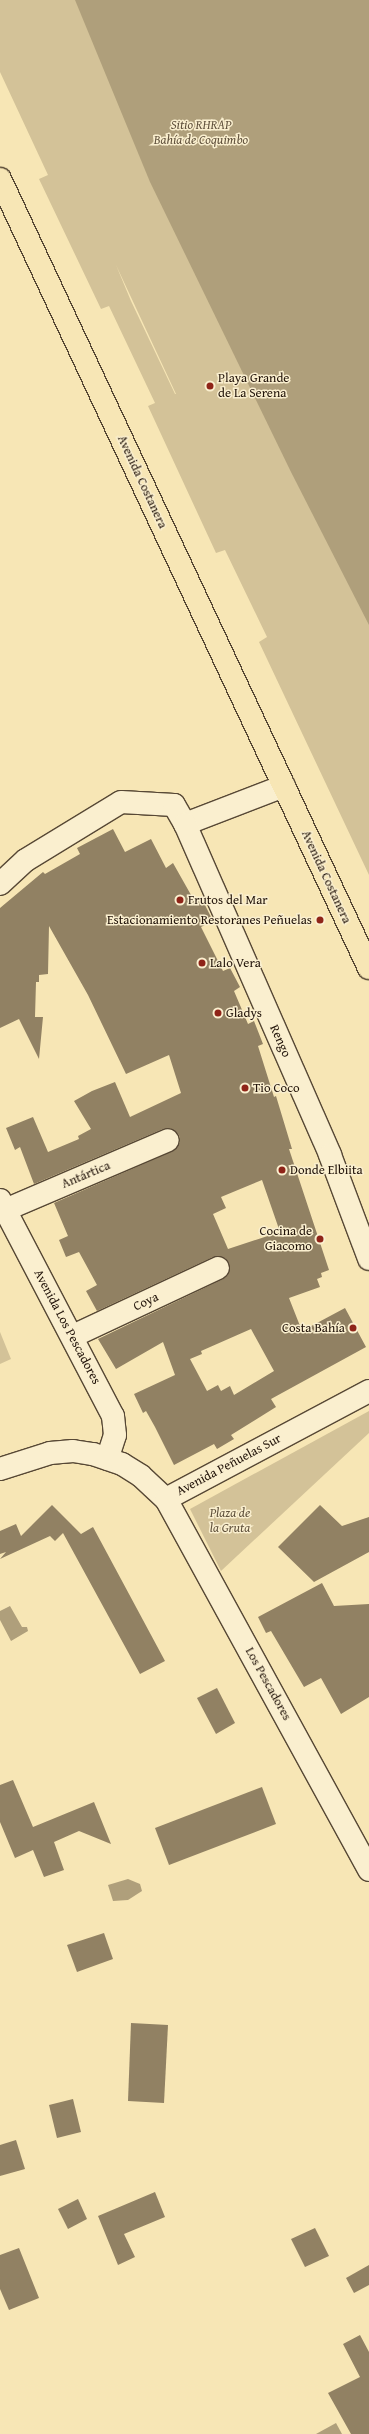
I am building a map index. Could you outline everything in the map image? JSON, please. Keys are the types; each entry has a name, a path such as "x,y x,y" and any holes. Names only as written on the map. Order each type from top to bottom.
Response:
{"main road":[{"name":"Avenida Costanera","path":"0,179 369,968"}],"street":[{"path":"0,884 26,860 121,802 174,806 185,824 284,786"},
{"name":"Rengo","path":"185,824 330,1155 369,1259"},
{"name":"Antártica","path":"2,1205 168,1140"},
{"name":"Avenida Los Pescadores","path":"2,1205 73,1336 113,1416 115,1434 107,1459"},
{"name":"Coya","path":"73,1336 218,1268"},
{"name":"Avenida Peñuelas Sur","path":"0,1469 38,1456 61,1452 83,1453 122,1464 141,1476 166,1499 369,1391"},
{"name":"Los Pescadores","path":"166,1499 369,1870"}],"green space":[{"name":"Sitio RHRAP Bahía de Coquimbo","path":"0,0 285,0 369,184 369,875 259,642 267,637 225,550 216,553 148,406 155,403 109,306 101,309 39,179 48,175 0,72","holes":["116,265 176,394 131,301"]},
{"path":"0,1332 11,1359 0,1364"},
{"name":"Plaza de la Gruta","path":"369,1411 369,1433 221,1571 190,1509"}],"shaded area":[{"name":"Sitio RHRAP Bahía de Coquimbo","path":"75,0 369,0 369,625 291,472 150,182"},
{"path":"10,1606 22,1627 27,1627 28,1631 11,1641 0,1620 0,1611"},
{"path":"128,1879 140,1884 142,1891 128,1900 113,1901 108,1885"},
{"path":"336,2423 342,2434 316,2434"}],"building":[{"path":"113,829 125,852 151,839 166,868 173,863 195,902 202,899 213,921 201,927 223,971 230,968 240,987 234,991 248,1024 254,1021 263,1044 258,1046 274,1097 276,1096 292,1149 289,1149 329,1270 321,1273 322,1277 317,1279 320,1287 289,1298 302,1331 345,1308 366,1347 271,1399 276,1407 231,1435 234,1439 217,1449 214,1444 174,1465 146,1411 143,1413 134,1394 175,1375 163,1342 116,1369 98,1339 223,1279 228,1275 229,1263 225,1258 213,1257 97,1311 86,1291 97,1285 79,1252 66,1257 59,1240 68,1236 54,1203 173,1151 180,1142 179,1135 170,1128 163,1129 34,1184 20,1147 15,1150 6,1128 33,1117 48,1152 79,1139 78,1136 91,1129 74,1101 92,1091 115,1082 130,1117 181,1093 169,1055 126,1074 88,995 49,926 48,974 39,975 39,982 36,982 35,1017 43,1017 39,1059 19,1019 0,1028 0,908 43,872 45,874 80,854 77,848","holes":["262,1180 280,1232 228,1249 213,1214 226,1208 221,1197","251,1329 274,1371 234,1395 230,1386 221,1391 218,1385 207,1391 190,1359 202,1354 201,1351"]},
{"path":"52,1505 81,1534 93,1527 165,1661 140,1674 63,1533 55,1541 50,1536 0,1559 6,1552 0,1554 0,1531 16,1524 21,1536"},
{"path":"320,1505 342,1526 369,1517 369,1552 314,1582 278,1547"},
{"path":"322,1583 334,1606 369,1604 369,1697 341,1714 321,1678 304,1687 271,1631 266,1633 258,1617"},
{"path":"217,1688 235,1723 216,1734 197,1698"},
{"path":"13,1780 33,1827 94,1802 111,1844 79,1831 54,1842 64,1870 44,1877 33,1850 15,1858 0,1822 0,1785"},
{"path":"262,1787 276,1824 169,1865 155,1828"},
{"path":"104,1933 113,1959 77,1972 67,1945"},
{"path":"131,2023 168,2025 164,2103 128,2101"},
{"path":"73,2099 81,2132 57,2138 49,2105"},
{"path":"16,2140 25,2169 0,2176 0,2145"},
{"path":"155,2192 165,2217 124,2234 135,2257 118,2265 98,2216"},
{"path":"78,2199 87,2219 68,2229 58,2209"},
{"path":"315,2228 329,2256 305,2267 291,2239"},
{"path":"19,2248 39,2298 9,2310 0,2289 0,2255"},
{"path":"369,2265 369,2285 354,2293 346,2278"},
{"path":"360,2335 369,2352 369,2434 351,2434 328,2393 360,2377 343,2344"}],"place":[{"name":"Playa Grande de La Serena","path":"210,386"},
{"name":"Frutos del Mar","path":"180,900"},
{"name":"Estacionamiento Restoranes Peñuelas","path":"320,920"},
{"name":"Lalo Vera","path":"202,963"},
{"name":"Gladys","path":"218,1013"},
{"name":"Tio Coco","path":"245,1088"},
{"name":"Donde Elbiita","path":"282,1170"},
{"name":"Cocina de Giacomo","path":"320,1239"},
{"name":"Costa Bahía","path":"353,1328"}]}
